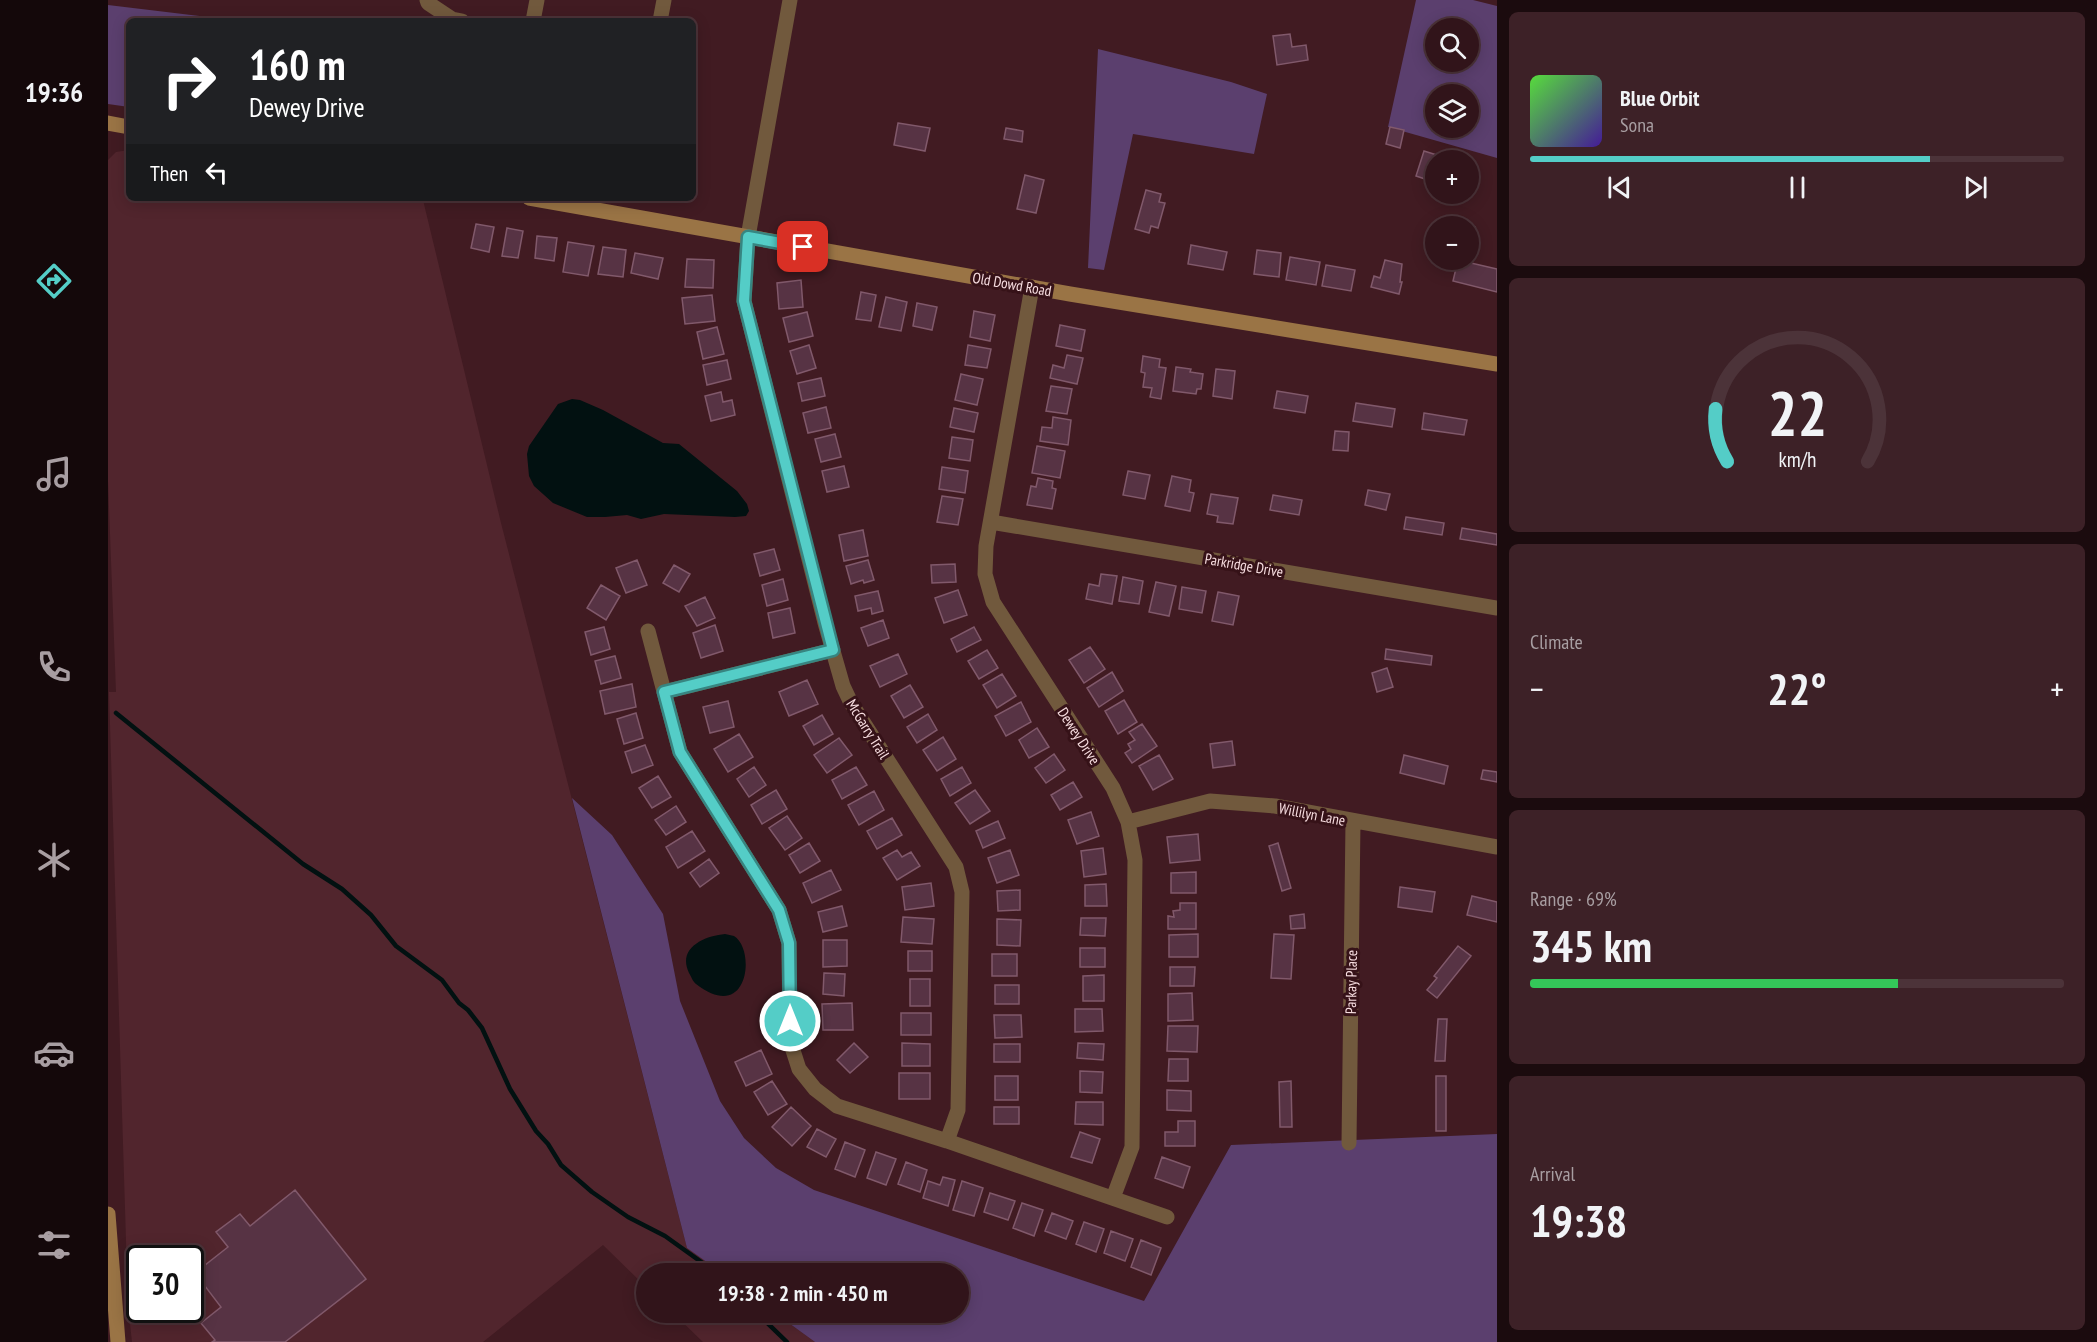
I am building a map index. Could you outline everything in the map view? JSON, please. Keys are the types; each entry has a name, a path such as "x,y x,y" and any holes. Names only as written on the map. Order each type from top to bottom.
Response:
{"street":[{"path":"427,0 450,18"},
{"path":"534,18 537,0"},
{"path":"661,18 664,0"},
{"name":"McGarry Trail","path":"790,0 748,237 744,301 843,686 851,703 956,867 962,892 958,1110 947,1141"},
{"path":"108,123 126,126"},
{"name":"Old Dowd Road","path":"546,201 1032,287 1497,364"},
{"name":"Dewey Drive","path":"1032,287 986,546 985,574 993,602 1113,788 1128,822 1135,860 1132,1148 1113,1198"},
{"name":"Parkridge Drive","path":"991,522 1497,608"},
{"path":"648,631 680,752 779,910 789,943 790,1041 799,1069 815,1089 837,1106 947,1141 1167,1217"},
{"path":"664,692 833,650"},
{"name":"Willilyn Lane","path":"1128,822 1210,801 1275,806 1497,847"},
{"name":"Parkay Place","path":"1348,1143 1353,821"},
{"path":"108,1215 118,1342"}],"shaded area":[{"path":"1416,0 1473,0 1497,6 1497,158 1479,153 1479,150 1469,150 1427,138 1479,138 1479,84 1425,84 1425,138 1388,127"},
{"path":"108,5 216,18 126,18 126,107 108,104"},
{"path":"1098,49 1231,82 1267,94 1254,154 1133,134 1104,270 1088,268"},
{"path":"126,150 126,201 423,201 501,523 687,1248 708,1263 636,1263 636,1277 603,1245 483,1342 132,1342 130,1323 204,1323 204,1245 126,1245 109,692 116,692 108,481 108,160 116,152"},
{"path":"572,399 603,410 663,443 679,444 737,491 747,504 749,511 746,516 664,514 641,519 627,515 587,517 553,503 534,486 529,476 527,454 529,446 558,404"},
{"path":"572,798 612,835 663,914 680,1001 720,1101 744,1138 776,1168 814,1190 1144,1301 1231,1145 1497,1134 1497,1342 815,1342 789,1323 969,1323 969,1263 708,1263 687,1248"},
{"path":"725,934 734,936 741,943 746,968 737,990 727,996 714,994 696,984 686,964 690,950 695,945 709,937"},
{"path":"683,1323 789,1323 815,1342 703,1342"}],"building":[{"path":"1290,34 1292,47 1306,45 1308,60 1277,65 1273,36"},
{"path":"898,123 930,128 925,151 894,145"},
{"path":"1390,127 1404,130 1400,148 1386,144"},
{"path":"1006,128 1023,131 1022,142 1004,139"},
{"path":"1424,151 1425,151 1425,179 1416,176"},
{"path":"1025,175 1044,180 1036,213 1017,209"},
{"path":"1146,190 1161,194 1159,202 1165,203 1158,228 1151,226 1149,233 1135,229"},
{"path":"476,224 494,227 489,252 471,248"},
{"path":"507,228 523,231 518,258 502,256"},
{"path":"537,236 557,238 554,261 535,258"},
{"path":"568,242 594,246 588,276 563,272"},
{"path":"1191,245 1227,252 1223,270 1188,264"},
{"path":"603,247 626,250 623,277 598,274"},
{"path":"1257,250 1281,253 1279,277 1254,274"},
{"path":"635,253 663,258 658,279 631,273"},
{"path":"1290,257 1320,262 1316,285 1286,280"},
{"path":"687,259 714,260 713,288 685,287"},
{"path":"1385,260 1402,264 1399,294 1371,287 1374,276 1380,278"},
{"path":"1326,265 1355,270 1351,291 1322,286"},
{"path":"1479,265 1497,269 1497,292 1453,281 1456,270 1479,270"},
{"path":"801,280 803,307 779,309 777,283"},
{"path":"861,292 876,295 871,321 856,319"},
{"path":"712,295 715,321 685,324 682,298"},
{"path":"886,297 907,302 901,331 879,327"},
{"path":"917,303 937,307 932,330 913,326"},
{"path":"974,311 995,315 990,341 970,337"},
{"path":"807,312 813,336 789,342 783,318"},
{"path":"1060,325 1085,330 1081,351 1056,346"},
{"path":"717,327 724,354 703,359 697,332"},
{"path":"809,345 816,368 797,374 790,351"},
{"path":"968,345 991,349 987,368 965,365"},
{"path":"1067,355 1083,358 1077,384 1050,378 1053,365 1064,368"},
{"path":"1143,356 1160,359 1159,367 1166,368 1161,399 1150,397 1152,388 1143,387 1145,373 1141,372"},
{"path":"727,360 731,379 707,385 703,365"},
{"path":"1176,367 1191,369 1190,372 1203,374 1201,389 1197,389 1196,394 1173,391"},
{"path":"1216,369 1235,371 1232,399 1213,396"},
{"path":"961,374 983,379 977,405 955,400"},
{"path":"821,378 825,396 802,401 798,383"},
{"path":"1051,386 1072,389 1067,414 1046,411"},
{"path":"1277,391 1308,396 1305,413 1274,408"},
{"path":"721,392 723,402 732,400 735,415 711,421 705,396"},
{"path":"1356,403 1395,409 1392,427 1353,421"},
{"path":"826,407 831,428 808,433 803,413"},
{"path":"954,408 978,413 974,432 950,427"},
{"path":"1424,413 1467,420 1464,435 1422,429"},
{"path":"1053,417 1071,420 1068,445 1040,441 1042,427 1052,428"},
{"path":"1335,431 1349,432 1348,451 1333,450"},
{"path":"835,434 841,457 821,462 815,439"},
{"path":"952,437 973,440 970,461 949,458"},
{"path":"1037,446 1065,451 1060,478 1032,473"},
{"path":"844,466 849,487 827,492 822,471"},
{"path":"942,467 968,471 965,493 939,489"},
{"path":"1128,471 1150,475 1145,499 1123,495"},
{"path":"1172,476 1191,480 1189,492 1194,493 1190,511 1165,506"},
{"path":"1038,478 1053,481 1052,488 1056,489 1052,509 1027,505 1031,486 1036,487"},
{"path":"1368,490 1390,494 1386,510 1365,505"},
{"path":"1211,494 1238,498 1233,524 1217,522 1218,516 1207,514"},
{"path":"1273,495 1302,500 1299,515 1270,510"},
{"path":"942,496 963,499 958,525 937,522"},
{"path":"1406,517 1444,523 1442,535 1404,529"},
{"path":"1462,528 1497,534 1497,545 1460,539"},
{"path":"863,530 868,556 844,561 839,535"},
{"path":"774,549 780,570 760,576 754,554"},
{"path":"637,560 647,585 626,593 616,568"},
{"path":"868,560 874,580 864,583 863,580 851,584 846,566"},
{"path":"955,564 956,582 932,583 931,565"},
{"path":"674,565 690,574 679,592 663,583"},
{"path":"1101,574 1117,576 1112,604 1086,599 1089,584 1099,586"},
{"path":"1123,577 1143,581 1139,604 1119,601"},
{"path":"783,579 788,600 767,606 762,585"},
{"path":"1156,582 1176,586 1169,616 1149,612"},
{"path":"601,585 620,596 606,620 587,608"},
{"path":"1182,587 1206,591 1202,613 1179,609"},
{"path":"958,590 967,615 944,623 935,598"},
{"path":"878,591 883,611 872,614 871,608 858,611 855,596"},
{"path":"1218,592 1239,596 1233,625 1212,621"},
{"path":"705,597 715,618 697,626 685,606"},
{"path":"790,608 795,633 773,638 768,613"},
{"path":"883,620 889,638 868,646 861,628"},
{"path":"715,625 723,651 701,658 693,633"},
{"path":"604,627 610,649 591,655 585,632"},
{"path":"974,627 981,640 957,652 951,639"},
{"path":"1090,647 1105,669 1084,683 1069,660"},
{"path":"1386,649 1432,656 1431,665 1385,659"},
{"path":"987,650 998,668 979,679 968,661"},
{"path":"898,654 907,674 880,687 870,666"},
{"path":"615,656 621,678 601,684 595,661"},
{"path":"1387,668 1393,687 1377,692 1372,673"},
{"path":"1112,672 1123,691 1099,707 1087,688"},
{"path":"1002,674 1016,696 997,708 983,685"},
{"path":"807,680 818,704 789,716 779,692"},
{"path":"632,684 636,707 605,714 600,691"},
{"path":"910,685 923,707 904,718 891,696"},
{"path":"1124,700 1137,722 1118,734 1105,711"},
{"path":"728,701 734,727 710,733 703,707"},
{"path":"1021,702 1031,722 1006,736 995,716"},
{"path":"636,713 643,738 624,744 617,719"},
{"path":"928,714 937,730 917,743 907,727"},
{"path":"822,715 833,734 814,745 803,726"},
{"path":"1142,724 1157,746 1132,763 1125,753 1131,749 1128,744 1135,740 1129,732"},
{"path":"1037,728 1049,747 1029,758 1019,740"},
{"path":"739,734 753,757 728,772 714,749"},
{"path":"943,737 956,759 937,771 923,750"},
{"path":"839,738 852,755 827,773 814,755"},
{"path":"1232,741 1235,765 1213,768 1210,744"},
{"path":"645,745 653,765 632,773 625,752"},
{"path":"1054,754 1065,770 1046,783 1035,768"},
{"path":"1159,755 1173,779 1153,790 1139,766"},
{"path":"1404,755 1448,766 1444,784 1400,773"},
{"path":"754,767 766,785 749,797 737,779"},
{"path":"856,767 867,785 842,799 832,780"},
{"path":"962,767 971,783 950,796 941,779"},
{"path":"1483,770 1497,772 1497,782 1481,779"},
{"path":"658,776 671,797 652,808 639,788"},
{"path":"1073,782 1082,797 1060,810 1051,795"},
{"path":"776,790 787,809 762,824 751,805"},
{"path":"975,790 990,811 970,824 955,803"},
{"path":"874,791 884,810 859,825 848,805"},
{"path":"676,806 686,822 666,835 655,820"},
{"path":"1091,812 1099,836 1077,844 1068,820"},
{"path":"787,816 802,838 785,850 769,828"},
{"path":"892,818 902,835 877,849 867,831"},
{"path":"998,821 1005,838 983,848 976,831"},
{"path":"692,831 705,851 678,868 666,847"},
{"path":"1198,834 1200,860 1170,863 1167,837"},
{"path":"809,843 820,861 800,873 789,855"},
{"path":"1278,843 1291,888 1282,891 1269,846"},
{"path":"1103,848 1106,874 1084,877 1081,851"},
{"path":"897,850 902,857 911,852 920,866 897,880 883,858"},
{"path":"1010,850 1019,875 997,883 988,858"},
{"path":"709,859 719,873 700,887 690,873"},
{"path":"831,870 841,890 812,903 803,883"},
{"path":"1196,872 1196,893 1171,893 1171,873"},
{"path":"931,883 934,906 905,910 902,887"},
{"path":"1106,884 1107,906 1085,906 1085,885"},
{"path":"1400,887 1435,892 1432,912 1398,907"},
{"path":"1020,890 1020,910 998,911 997,891"},
{"path":"1472,896 1497,902 1497,922 1467,915"},
{"path":"1180,903 1196,903 1196,929 1168,929 1168,916 1174,917 1173,911 1180,910"},
{"path":"842,906 847,926 823,932 818,912"},
{"path":"1304,914 1305,928 1291,929 1290,916"},
{"path":"903,917 934,919 932,944 901,942"},
{"path":"1081,918 1106,918 1105,936 1080,935"},
{"path":"997,919 1021,920 1020,946 997,945"},
{"path":"1198,934 1198,957 1169,957 1169,935"},
{"path":"1274,934 1294,935 1291,979 1271,978"},
{"path":"823,940 847,940 847,966 823,967"},
{"path":"1458,946 1471,956 1437,998 1427,990 1437,978 1434,976"},
{"path":"1080,948 1105,948 1105,967 1080,967"},
{"path":"908,951 932,951 932,971 908,971"},
{"path":"992,954 1017,954 1017,976 992,976"},
{"path":"1170,967 1195,967 1194,986 1170,986"},
{"path":"824,973 845,974 844,996 823,994"},
{"path":"1104,975 1104,1001 1083,1001 1083,976"},
{"path":"910,979 930,979 930,1006 910,1006"},
{"path":"995,985 1019,985 1019,1004 995,1004"},
{"path":"1192,993 1193,1020 1168,1021 1168,994"},
{"path":"852,1003 853,1030 823,1030 822,1004"},
{"path":"1075,1009 1102,1009 1103,1031 1075,1032"},
{"path":"901,1013 931,1013 931,1035 901,1035"},
{"path":"994,1015 1021,1015 1022,1037 995,1038"},
{"path":"1438,1019 1447,1019 1445,1061 1435,1061"},
{"path":"1168,1026 1198,1026 1197,1052 1167,1051"},
{"path":"854,1043 868,1057 850,1073 837,1060"},
{"path":"902,1043 930,1044 930,1066 902,1066"},
{"path":"1078,1043 1104,1044 1103,1060 1077,1058"},
{"path":"994,1044 1020,1044 1020,1062 994,1062"},
{"path":"761,1050 772,1074 746,1086 735,1062"},
{"path":"1169,1059 1188,1059 1188,1081 1168,1081"},
{"path":"1080,1071 1103,1072 1102,1093 1080,1092"},
{"path":"899,1073 930,1073 930,1099 899,1099"},
{"path":"995,1076 1018,1076 1018,1100 995,1100"},
{"path":"1436,1076 1446,1076 1446,1131 1436,1131"},
{"path":"772,1081 787,1104 768,1115 754,1092"},
{"path":"1291,1081 1292,1127 1280,1127 1279,1082"},
{"path":"1167,1090 1191,1091 1191,1111 1167,1110"},
{"path":"1076,1102 1103,1102 1103,1125 1075,1124"},
{"path":"791,1107 811,1126 792,1146 772,1127"},
{"path":"994,1107 1019,1107 1019,1124 994,1124"},
{"path":"1178,1121 1195,1121 1195,1146 1165,1146 1165,1132 1178,1132"},
{"path":"817,1129 836,1139 826,1157 807,1147"},
{"path":"1080,1132 1100,1139 1092,1163 1071,1157"},
{"path":"845,1142 865,1150 855,1177 835,1169"},
{"path":"876,1152 896,1159 886,1185 867,1178"},
{"path":"1162,1157 1190,1167 1183,1188 1155,1178"},
{"path":"906,1162 927,1170 920,1192 898,1184"},
{"path":"943,1177 955,1180 948,1206 923,1198 928,1181 940,1185"},
{"path":"962,1181 983,1188 974,1216 953,1210"},
{"path":"295,1190 366,1279 285,1342 212,1342 215,1340 201,1323 204,1323 221,1307 204,1285 204,1266 228,1247 216,1232 240,1214 250,1226"},
{"path":"990,1193 1015,1201 1008,1220 984,1212"},
{"path":"1022,1203 1043,1210 1034,1236 1013,1228"},
{"path":"1052,1213 1073,1221 1066,1239 1045,1231"},
{"path":"1084,1222 1104,1229 1096,1252 1076,1244"},
{"path":"1111,1231 1133,1239 1125,1261 1104,1253"},
{"path":"1141,1240 1161,1248 1151,1275 1131,1267"}],"waterway":[{"path":"116,713 303,864 342,889 371,915 396,946 442,980 482,1028 510,1089 536,1131 548,1144 561,1165 592,1192 628,1217 665,1236 703,1263"},
{"path":"767,1323 787,1342"}],"route":[{"path":"790,1021 789,943 779,910 680,752 664,692 833,650 744,301 748,237 803,247"}]}
